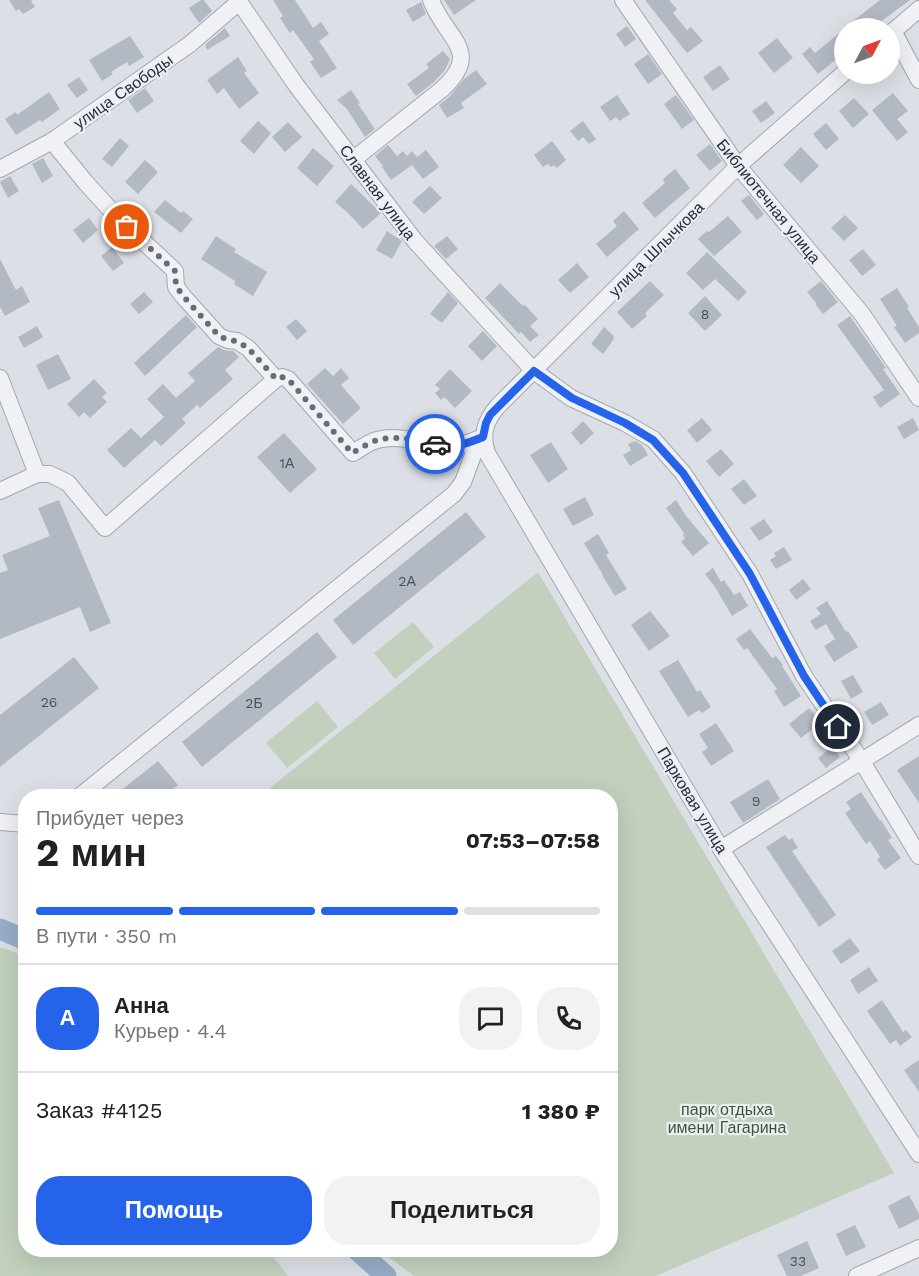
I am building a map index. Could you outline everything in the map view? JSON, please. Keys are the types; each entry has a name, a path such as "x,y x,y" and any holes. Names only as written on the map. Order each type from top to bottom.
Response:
{"street":[{"path":"354,159 454,79 459,70 462,59 460,49 431,0"},
{"name":"Библиотечная улица","path":"623,0 738,166 862,314 919,398"},
{"name":"Славная улица","path":"239,1 296,85 415,241 534,371 572,398 625,423 653,440 683,473 750,574 804,676 861,760 919,855"},
{"name":"улица Свободы","path":"0,169 52,141 190,44 239,1"},
{"path":"900,25 919,9"},
{"path":"900,47 919,80"},
{"name":"улица Шлычкова","path":"89,789 454,494 463,482 490,415 738,166 834,82"},
{"path":"52,141 117,217 175,271 176,286 219,336 237,341 248,348 276,379"},
{"path":"0,491 37,474 50,474 68,483 105,528 276,379 282,377 288,379 352,453 376,440 390,438 411,439 449,447 483,437"},
{"path":"0,378 37,474"},
{"name":"Парковая улица","path":"483,437 487,453 721,849 919,1154"},
{"path":"721,849 919,725"},
{"path":"0,822 18,823"},
{"path":"857,1276 919,1248"}],"green space":[{"name":"парк отдыха имени Гагарина","path":"538,572 894,1173 656,1276 414,1276 388,1257 618,1257 618,789 269,789"},
{"path":"413,622 434,647 395,679 374,653"},
{"path":"317,701 338,727 287,768 266,743"},
{"path":"0,947 18,953 18,1257 273,1257 288,1276 0,1276"}],"building":[{"path":"9,0 33,0 31,1 35,7 23,14 19,9 16,11"},
{"path":"204,0 212,11 199,23 189,8"},
{"path":"273,0 295,0 313,28 321,22 329,34 319,41 337,68 321,78 310,62 314,59 293,30 290,33 280,18 283,16"},
{"path":"444,0 476,0 454,15"},
{"path":"645,0 669,0 677,9 673,13 687,30 691,27 703,41 687,53"},
{"path":"880,0 910,0 886,18 857,18"},
{"path":"421,2 426,14 413,22 406,10"},
{"path":"627,26 636,39 625,47 616,34"},
{"path":"225,28 230,36 207,50 205,45"},
{"path":"130,36 144,57 129,66 127,62 102,81 89,60"},
{"path":"834,37 834,61 818,74 802,54 810,47 815,53"},
{"path":"777,38 793,58 774,73 758,53"},
{"path":"443,51 450,59 445,70 416,96 407,84 429,68 426,64"},
{"path":"648,54 662,74 648,84 634,64"},
{"path":"238,57 247,71 244,73 259,93 239,109 224,88 217,94 207,80"},
{"path":"720,65 730,79 713,91 703,77"},
{"path":"476,70 487,84 461,103 464,108 447,118 439,105"},
{"path":"79,77 88,90 77,98 67,85"},
{"path":"145,88 154,101 137,113 128,100"},
{"path":"351,90 375,129 365,137 347,109 337,100"},
{"path":"49,92 60,109 42,122 40,120 16,135 5,119 16,112 17,115"},
{"path":"893,93 908,111 897,119 908,132 897,141 872,110"},
{"path":"617,95 630,114 619,121 616,117 610,121 600,107"},
{"path":"676,95 694,120 682,129 664,104"},
{"path":"854,98 869,114 853,128 839,111"},
{"path":"766,101 775,113 761,123 752,111"},
{"path":"258,121 271,133 254,154 240,141"},
{"path":"583,121 596,139 589,144 583,137 578,141 570,131"},
{"path":"288,122 302,137 285,152 272,137"},
{"path":"826,123 839,139 826,150 813,134"},
{"path":"120,138 129,146 112,167 102,159"},
{"path":"552,141 566,160 557,168 548,164 543,167 534,155"},
{"path":"710,144 722,161 710,171 696,155"},
{"path":"388,145 397,156 403,151 407,156 412,151 417,157 426,150 439,167 423,179 412,165 391,180 375,156"},
{"path":"801,147 819,166 801,183 783,165"},
{"path":"313,148 334,166 317,186 297,168"},
{"path":"43,158 53,176 42,183 32,164"},
{"path":"145,160 158,172 138,194 125,182"},
{"path":"675,169 690,188 655,218 642,203 665,183 663,179"},
{"path":"10,176 19,191 8,198 0,182"},
{"path":"351,184 381,213 363,229 335,202"},
{"path":"430,186 442,198 424,214 412,202"},
{"path":"749,195 764,214 757,220 741,201"},
{"path":"165,200 193,219 181,233 154,212"},
{"path":"624,211 639,229 607,257 596,244 617,226 613,221"},
{"path":"845,215 858,228 844,241 831,228"},
{"path":"728,216 742,232 714,256 698,239"},
{"path":"89,218 98,230 83,243 73,230"},
{"path":"387,231 402,241 392,259 376,250"},
{"path":"216,236 236,249 234,252 267,272 253,296 201,259"},
{"path":"447,236 458,249 446,259 434,246"},
{"path":"112,247 124,263 113,271 101,256"},
{"path":"863,249 876,265 862,276 849,260"},
{"path":"707,252 747,292 738,301 715,279 703,290 686,273"},
{"path":"0,259 16,290 22,286 30,302 5,316 0,307"},
{"path":"577,263 589,277 570,293 558,280"},
{"path":"650,281 664,295 645,313 647,316 632,329 617,312"},
{"path":"821,281 838,302 823,314 807,292"},
{"path":"500,283 538,319 530,326 539,335 530,342 521,332 519,334 485,298"},
{"path":"897,288 919,327 919,333 905,343 880,299"},
{"path":"144,292 153,302 139,314 130,304"},
{"path":"448,292 458,303 442,323 430,314"},
{"path":"705,296 722,315 705,331 688,313"},
{"path":"186,315 197,327 145,376 134,363"},
{"path":"850,316 886,368 883,369 900,394 880,408 873,397 884,390 837,325"},
{"path":"296,319 307,331 297,340 286,327"},
{"path":"37,326 43,337 24,348 18,337"},
{"path":"604,327 614,336 614,339 603,354 591,344"},
{"path":"483,331 497,346 482,361 468,346"},
{"path":"218,347 233,351 239,357 225,370 233,379 200,408 197,405 182,419 186,423 161,446 155,440 124,468 107,450 131,428 141,438 164,417 147,399 163,384 176,398 195,381 188,373"},
{"path":"58,354 71,379 48,390 36,365"},
{"path":"325,368 333,376 341,368 349,378 341,385 361,408 343,424 307,384"},
{"path":"450,369 472,391 455,408 444,397 441,400 435,393 440,389 435,385"},
{"path":"94,379 107,393 102,397 107,402 90,418 84,412 79,417 67,404"},
{"path":"702,418 712,430 697,443 687,430"},
{"path":"913,418 919,430 904,439 897,427"},
{"path":"583,421 594,433 581,445 571,433"},
{"path":"284,433 317,469 290,493 257,457"},
{"path":"635,441 642,445 648,455 630,466 623,455 631,450 628,444"},
{"path":"551,442 568,469 548,483 530,455"},
{"path":"721,449 734,464 719,477 706,461"},
{"path":"744,479 757,496 744,505 731,489"},
{"path":"585,497 594,515 573,526 563,509"},
{"path":"59,500 111,623 90,632 80,607 0,639 0,573 8,570 2,555 50,536 38,508"},
{"path":"676,500 686,516 709,543 693,556 681,542 685,538 684,533 666,508"},
{"path":"466,512 486,537 353,645 333,620"},
{"path":"764,519 773,532 759,541 750,528"},
{"path":"598,534 609,553 606,555 627,589 615,596 584,543"},
{"path":"784,547 792,560 776,569 770,560 776,556 774,553"},
{"path":"713,568 721,582 724,580 734,595 740,592 748,606 732,616 705,574"},
{"path":"803,579 811,589 796,600 789,590"},
{"path":"827,601 858,647 834,662 824,646 835,639 826,624 816,630 810,621 821,614 816,608"},
{"path":"650,611 670,636 649,651 631,625"},
{"path":"750,629 772,658 776,656 783,665 801,696 784,707 774,691 777,689 747,648 744,650 736,639"},
{"path":"317,632 337,657 202,767 182,742"},
{"path":"74,657 99,688 0,767 0,715"},
{"path":"678,660 697,692 700,690 711,707 702,713 699,710 688,717 659,671"},
{"path":"853,675 863,692 851,699 841,681"},
{"path":"881,702 889,715 872,725 864,712"},
{"path":"809,708 821,722 801,738 789,724"},
{"path":"716,723 734,751 711,766 702,752 708,748 699,734"},
{"path":"832,747 840,757 826,768 818,758"},
{"path":"919,756 919,803 897,770"},
{"path":"158,761 178,785 173,789 123,789"},
{"path":"768,779 780,799 743,823 730,802"},
{"path":"861,792 892,838 888,840 901,858 885,870 877,860 880,857 870,841 866,844 845,813 851,809 846,802"},
{"path":"785,835 789,840 792,838 798,848 792,851 836,915 819,927 766,847"},
{"path":"850,938 860,951 841,964 832,951"},
{"path":"869,967 878,981 858,994 850,980"},
{"path":"882,1000 903,1032 906,1030 912,1037 900,1046 896,1040 890,1044 867,1011"},
{"path":"919,1060 919,1092 904,1070"},
{"path":"909,1195 919,1214 919,1219 899,1229 888,1206"},
{"path":"855,1225 866,1247 846,1256 836,1234"},
{"path":"807,1241 819,1268 801,1276 787,1276 777,1255"}],"waterway":[{"path":"0,929 18,937"},
{"path":"365,1257 386,1276"}],"way so far":[{"path":"127,227 175,271 176,286 219,336 237,341 248,348 276,379 282,377 288,379 352,453 376,440 390,438 435,444"}],"route":[{"path":"435,444 457,446 483,437 490,415 534,371 572,398 625,423 653,440 683,473 750,574 804,676 838,727"}]}
